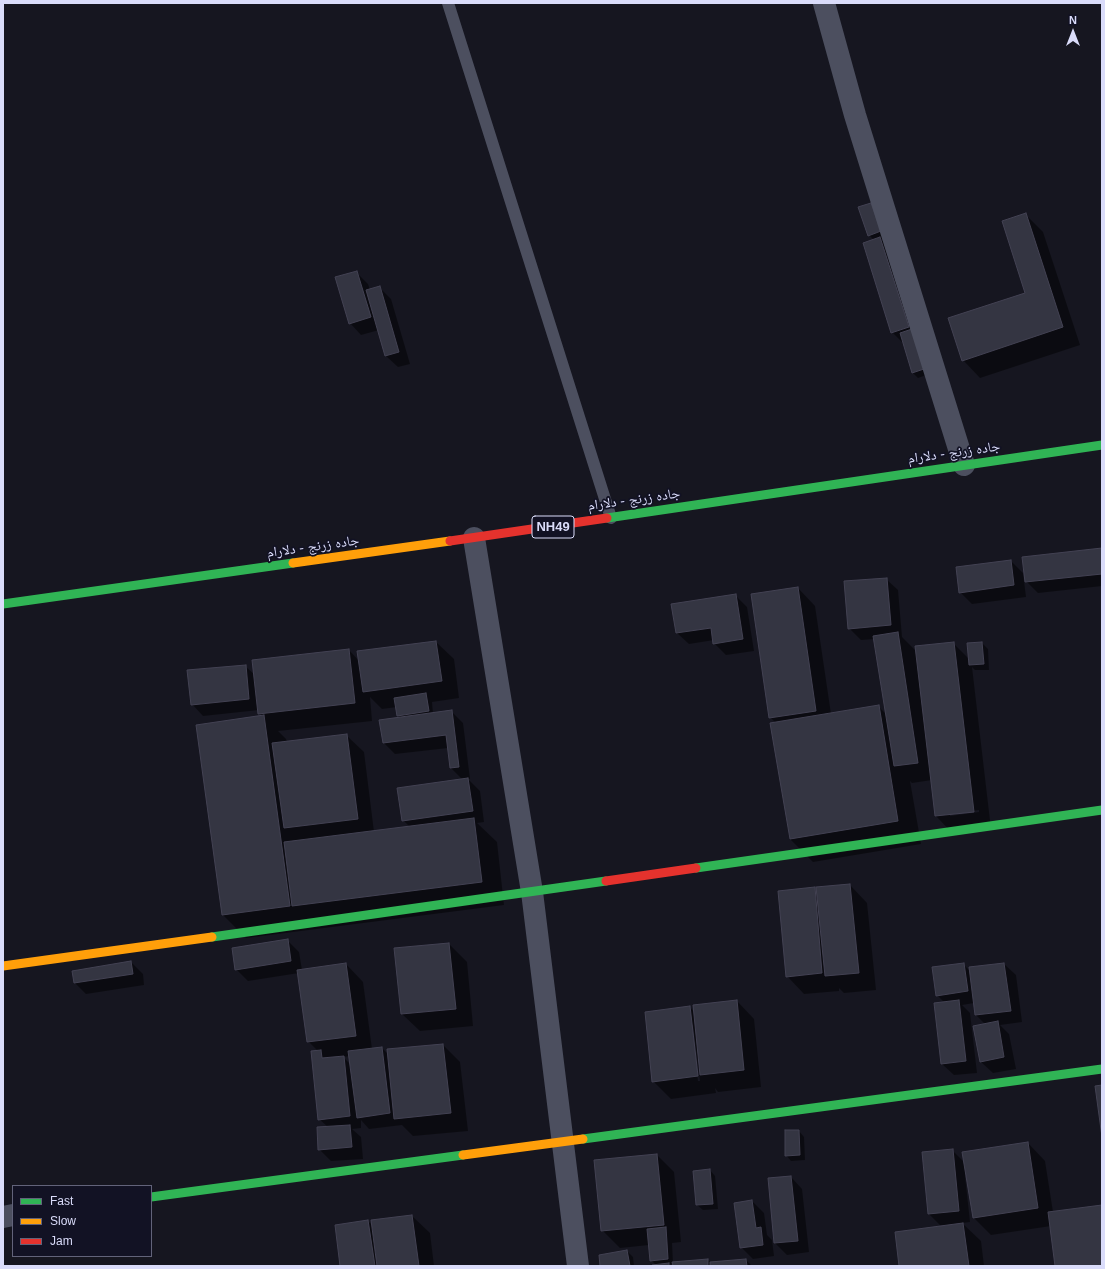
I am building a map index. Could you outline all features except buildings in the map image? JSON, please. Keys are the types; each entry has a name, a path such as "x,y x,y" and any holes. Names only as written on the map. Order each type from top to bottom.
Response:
{"main road":[{"name":"جاده زرنج - دلارام","path":"3,604 474,538 1102,445"},
{"path":"3,966 1102,810"},
{"path":"152,1197 562,1143 1102,1069"}],"street":[{"path":"824,3 855,115 964,465"},
{"path":"474,538 532,892 578,1266"}],"lane":[{"path":"448,3 611,518"}],"traffic: fast":[{"path":"607,518 1102,445"},
{"path":"3,604 293,563"},
{"path":"696,868 1102,810"},
{"path":"212,937 606,881"},
{"path":"583,1139 1102,1069"},
{"path":"152,1197 463,1155"}],"traffic: slow":[{"path":"293,563 450,541"},
{"path":"3,966 212,937"},
{"path":"463,1155 583,1139"}],"traffic: jam":[{"path":"450,541 607,518"},
{"path":"606,881 696,868"}]}
